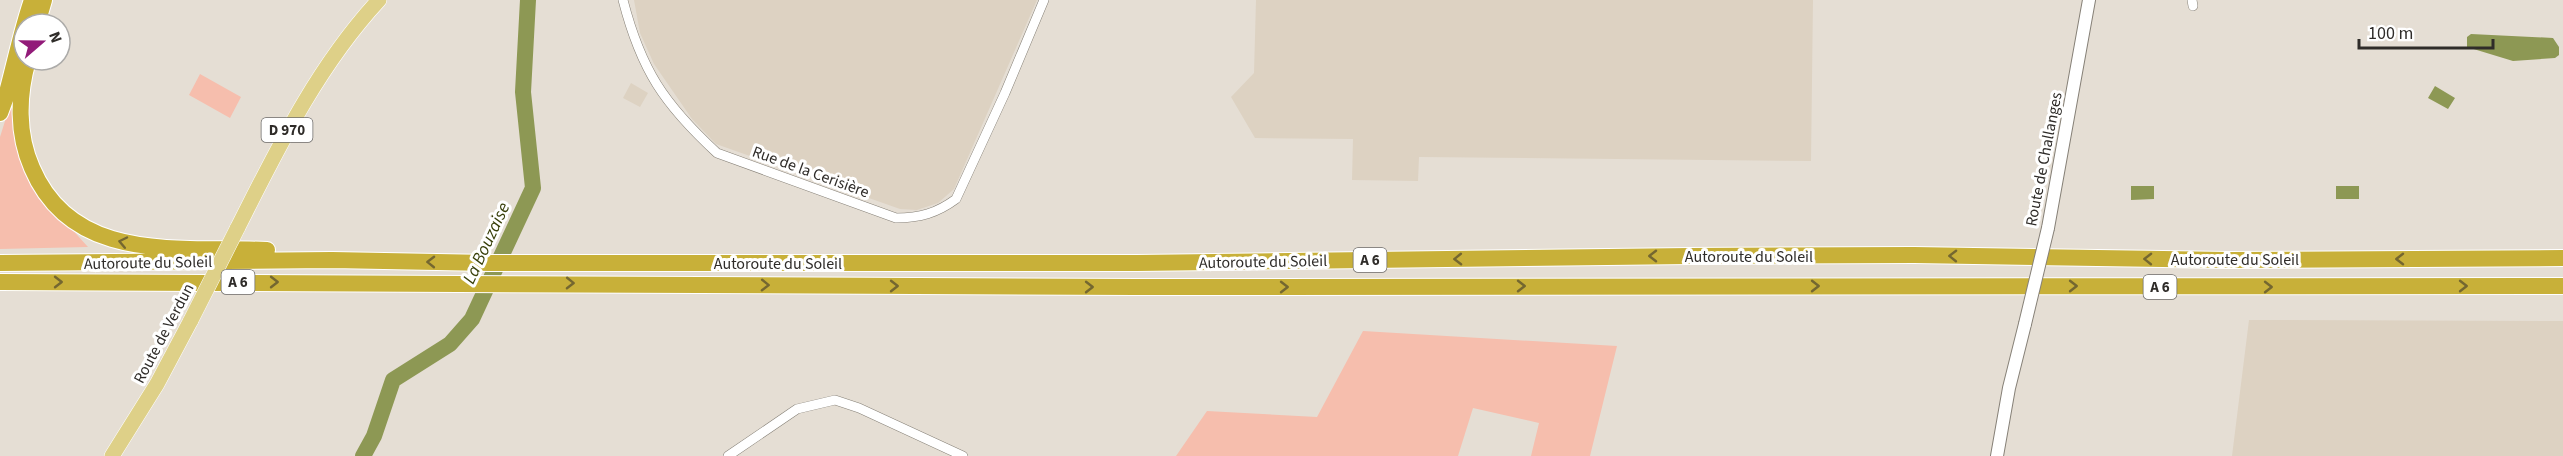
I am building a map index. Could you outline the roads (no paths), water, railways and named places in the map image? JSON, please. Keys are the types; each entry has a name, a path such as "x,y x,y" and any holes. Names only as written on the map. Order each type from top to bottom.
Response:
{"highway":[{"path":"0,76 12,58"},
{"path":"0,113 13,72"},
{"path":"26,72 21,100 25,150 42,188 51,201 72,220 98,234 124,243 181,248 299,251 332,260"},
{"name":"Autoroute du Soleil","path":"0,263 332,260 489,263 1137,263 1914,255 2228,260 2563,258"},
{"name":"Autoroute du Soleil","path":"0,282 475,282 1125,287 2563,286"}],"main road":[{"name":"Route de Verdun","path":"112,456 158,384 286,130 321,74 379,0"}],"street":[{"name":"Rue de la Cerisière","path":"623,0 643,63 665,98 694,132 717,153 896,218 919,218 943,209 956,199 1005,93 1044,0"},
{"name":"Route de Challanges","path":"1997,456 2009,388 2048,228 2089,0"},
{"path":"728,456 797,409 835,400 860,408 963,456"}],"waterway":[{"name":"La Bouzaise","path":"363,456 374,436 393,380 450,344 472,319 533,188 523,92 528,0"}]}
